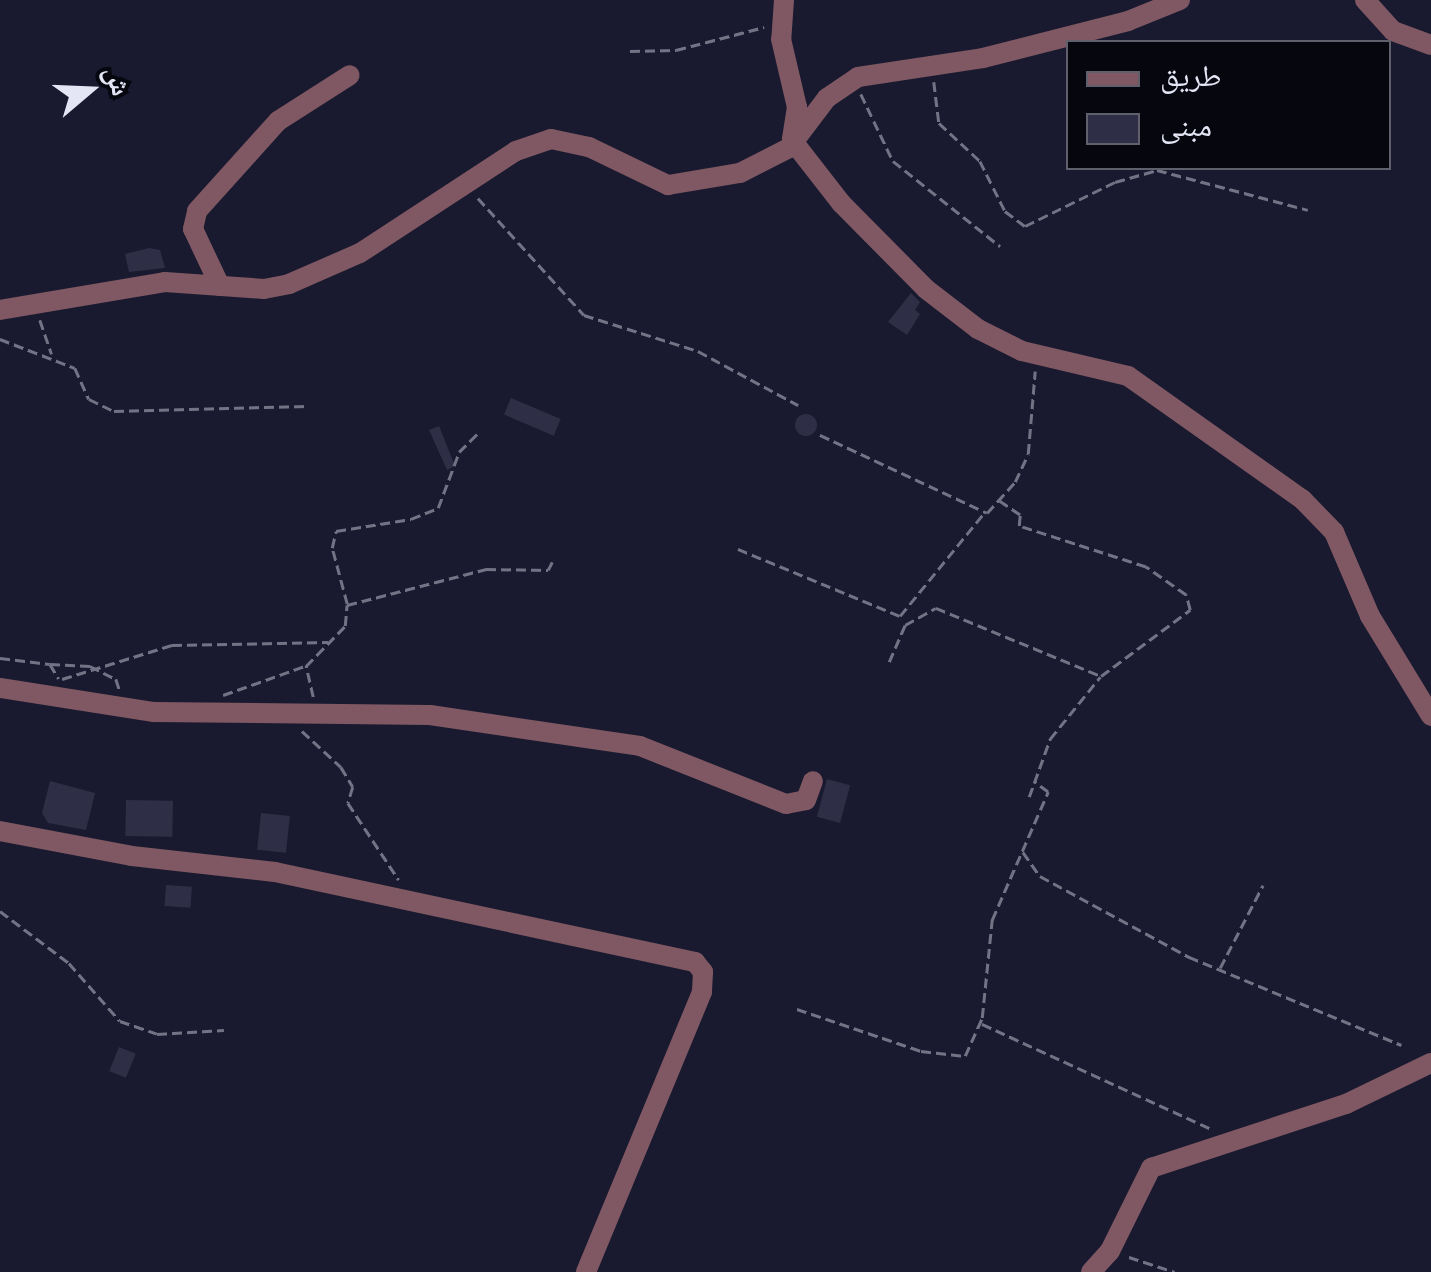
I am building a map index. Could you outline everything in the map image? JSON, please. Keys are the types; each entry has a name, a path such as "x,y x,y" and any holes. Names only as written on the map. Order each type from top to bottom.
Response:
{"street":[{"path":"784,0 780,26 797,107 792,140 841,203 926,289 978,329 1036,354 1128,376 1302,499 1334,532 1370,616 1431,714"},
{"path":"0,310 164,282 220,286 289,284 360,253 516,151 551,139 589,147 668,184 758,168 792,140 827,98 853,80 1128,21 1180,0"},
{"path":"1364,0 1393,30 1431,45"},
{"path":"220,286 194,229 197,210 278,120 350,75"},
{"path":"0,688 125,707 430,714 640,746 786,804 806,800 813,781"},
{"path":"0,830 132,856 275,872 686,959 703,972 702,992 586,1272"},
{"path":"1091,1272 1111,1248 1151,1168 1346,1104 1431,1063"}],"path":[{"path":"630,51 676,50 780,26"},
{"path":"934,65 939,123 980,161 1005,211 1025,226 1115,182 1157,170 1308,210"},
{"path":"853,80 893,160 1000,246"},
{"path":"467,185 584,314 698,352 798,405"},
{"path":"51,299 40,327 53,355"},
{"path":"0,340 53,355 75,368 90,399 114,411 309,406"},
{"path":"738,549 900,616 998,501 1028,454 1036,354"},
{"path":"215,697 306,666 345,626 347,605 332,548 336,531 411,520 438,508 459,452 480,431"},
{"path":"820,434 985,512"},
{"path":"998,501 1020,515 1019,526 1146,567 1186,594 1190,610 1101,676 1050,739 1029,797"},
{"path":"347,605 486,569 548,570 552,562"},
{"path":"888,662 904,625 936,608 1101,676"},
{"path":"39,694 90,666 172,645 329,642"},
{"path":"0,658 90,666 116,679 125,707"},
{"path":"50,664 59,680"},
{"path":"306,666 310,711 301,720 302,734 342,767 353,787 348,803 405,900"},
{"path":"797,1008 921,1051 966,1056 981,1024 992,920 1048,792 1034,782"},
{"path":"1022,850 1040,876 1219,969 1402,1045"},
{"path":"1219,969 1263,885"},
{"path":"0,910 69,962 120,1021 157,1034 224,1030"},
{"path":"981,1024 1232,1142"},
{"path":"1111,1248 1174,1272"}],"building":[{"path":"149,248 160,250 165,268 129,272 125,254"},
{"path":"911,293 920,302 915,310 920,314 907,335 888,322"},
{"path":"511,398 561,419 554,436 504,415"},
{"path":"806,414 814,417 814,433 806,436 798,433 795,425 798,417"},
{"path":"439,426 455,466 447,470 429,430"},
{"path":"827,779 850,785 840,823 817,817"},
{"path":"50,781 95,793 86,830 48,823 42,813"},
{"path":"126,800 173,801 172,837 125,836"},
{"path":"261,813 290,816 286,853 257,850"},
{"path":"166,885 192,887 190,908 165,906"},
{"path":"119,1047 136,1054 126,1078 109,1071"}]}
